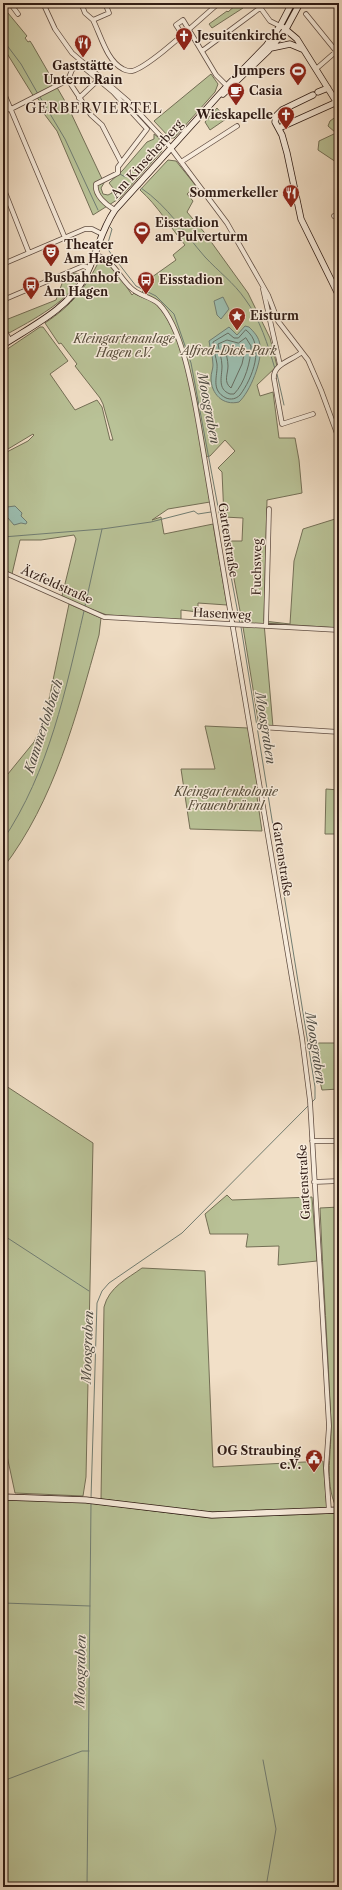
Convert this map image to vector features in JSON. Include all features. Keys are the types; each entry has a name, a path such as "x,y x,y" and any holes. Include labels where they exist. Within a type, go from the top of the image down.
{"main road":[{"path":"228,88 266,46 280,26 292,3"},
{"path":"228,88 270,48 286,30 300,3"},
{"path":"279,128 338,104 297,39 280,26"},
{"path":"270,48 290,44 304,50"},
{"name":"Am Kinseherberg","path":"3,345 65,303 79,287 89,268 102,234 115,210 213,102 228,88"},
{"path":"328,88 282,110 276,116 275,122 279,128 287,153 301,219 339,296"},
{"path":"3,1497 89,1500 212,1515 339,1510"}],"street":[{"path":"10,3 18,14"},
{"path":"43,3 55,29 72,52 80,61 127,102 171,148 227,223 268,295 278,321 302,352 321,390 339,439"},
{"path":"81,3 85,13 93,20 109,55 122,68 128,71 133,70 151,60 219,3"},
{"path":"93,20 109,13 106,3"},
{"path":"257,3 270,21 280,26"},
{"path":"202,51 260,8"},
{"path":"306,14 338,50 316,69"},
{"path":"182,34 176,25 183,20 216,75 228,88"},
{"path":"3,110 11,109 68,80 72,70 80,61"},
{"path":"83,67 127,102 147,129 121,162 118,167 118,173 98,182 96,187 97,192 106,205 115,210"},
{"path":"68,80 91,115 102,125 121,162"},
{"path":"79,98 98,80"},
{"path":"3,91 65,238"},
{"path":"181,162 237,126"},
{"path":"3,187 29,253"},
{"path":"334,216 339,215"},
{"path":"3,264 89,228 102,234"},
{"name":"Gartenstraße","path":"95,254 113,264 132,290 158,304 171,323 183,354 194,401 302,1038 311,1108 329,1426 326,1468 329,1511"},
{"path":"3,300 83,266 89,268"},
{"path":"262,285 277,368 282,424 313,414"},
{"path":"3,330 10,340"},
{"path":"277,368 302,352"},
{"name":"Fuchsweg","path":"266,626 269,509"},
{"name":"Ätzfeldstraße","path":"3,572 104,617"},
{"name":"Hasenweg","path":"104,617 339,630"},
{"path":"260,727 339,732"},
{"path":"312,1141 339,1142"},
{"path":"314,1182 339,1181"}],"green space":[{"path":"240,3 243,8 212,28 209,24 227,11 228,12"},
{"path":"3,7 27,36 25,38 32,44 66,103 64,109 70,111 104,183 101,188 103,194 108,195 112,193 113,188 109,183 123,170 147,142 154,139 154,134 159,138 162,151 120,198 93,215 57,131 42,111 45,109 36,96 34,97 3,47"},
{"path":"211,74 218,84 215,92 174,138 170,138 154,121"},
{"path":"217,108 226,119 210,130 205,122"},
{"path":"337,116 339,118 339,164 318,150 319,141 336,133 328,126 330,121"},
{"name":"Alfred-Dick-Park","path":"168,160 176,161 196,186 187,194 193,201 187,212 204,232 248,293 270,338 277,366 257,385 260,396 273,392 279,438 295,438 302,493 267,500 264,621 290,624 294,561 303,529 335,519 339,525 339,628 264,623 273,727 259,726 227,541 242,541 243,518 224,517 222,472 218,468 235,451 225,440 210,456 206,457 197,402 182,344 160,304 153,298 142,293 145,282 176,260 173,255 185,245 158,210 140,190"},
{"name":"Kleingartenanlage Hagen e.V.","path":"100,259 113,266 132,295 134,293 156,304 169,322 178,344 193,399 210,502 168,509 152,520 161,517 164,534 213,524 227,605 198,603 198,612 181,610 181,620 107,615 82,606 62,596 76,539 74,535 41,540 20,540 12,574 3,570 3,454 28,441 34,435 33,434 3,452 3,352 40,327 43,327 68,361 50,374 75,410 97,400 102,407 110,440 113,440 100,398 75,366 77,364 61,343 59,344 45,323 71,302 84,287"},
{"path":"75,273 79,274 76,283 70,292 39,316 9,333 3,324 3,321 56,300 64,278"},
{"path":"69,604 101,618 99,635 82,696 62,756 50,786 37,814 21,842 3,868 3,780 34,742 44,723"},
{"name":"Kleingartenkolonie Frauenbrünnl","path":"205,726 248,728 260,796 257,797 262,831 190,829 181,769 215,769"},
{"path":"326,789 339,790 339,834 325,834"},
{"path":"311,1043 339,1043 339,1089 322,1090"},
{"path":"3,1084 93,1143 86,1477 83,1496 15,1493 3,1437"},
{"path":"227,1195 232,1200 312,1197 317,1261 278,1265 279,1246 246,1247 248,1234 210,1234 205,1214"},
{"path":"339,1207 339,1507 336,1507 332,1497 329,1476 331,1423 320,1208"},
{"path":"142,1268 205,1271 213,1467 323,1461 327,1509 213,1512 101,1499 104,1307 106,1300 114,1289"},
{"path":"3,1499 82,1502 210,1518 339,1513 339,1887 3,1887"}],"water":[{"path":"223,297 229,309 221,319 217,315 214,301"},
{"path":"245,326 249,327 259,340 260,359 255,375 247,391 239,402 233,403 219,398 213,389 211,378 213,362 209,341 229,327 237,335"},
{"path":"3,501 7,507 15,506 22,513 21,516 27,522 26,524 21,523 14,525 8,518 3,522 5,515 3,510"}],"waterway":[{"name":"Moosgraben","path":"3,40 21,64 38,94"},
{"name":"Moosgraben","path":"40,97 65,139 98,210"},
{"path":"120,174 125,177"},
{"path":"141,188 168,211 205,257 241,293 255,315 275,369"},
{"name":"Moosgraben","path":"110,227 112,229 108,243 109,251 136,286 156,296 174,314 191,363 240,624"},
{"path":"277,374 284,405"},
{"path":"3,537 102,529 151,522 194,511 198,514 211,512"},
{"name":"Kammerlohbach","path":"85,606 102,529"},
{"name":"Kammerlohbach","path":"3,840 19,814 33,786 44,758 63,700 84,611"},
{"name":"Moosgraben","path":"241,627 315,1087 315,1099 312,1102"},
{"name":"Moosgraben","path":"91,1498 97,1303 102,1291 109,1283 182,1233 308,1106"},
{"path":"3,1235 89,1291"},
{"name":"Moosgraben","path":"87,1887 91,1504"},
{"path":"3,1603 90,1606"},
{"path":"3,1781 82,1751 89,1751"},
{"path":"263,1760 276,1829 266,1887"}],"place":[{"name":"Jesuitenkirche","path":"184,51"},
{"name":"Gaststätte Unterm Rain","path":"83,58"},
{"name":"Jumpers","path":"298,86"},
{"name":"Casia","path":"236,106"},
{"name":"Wieskapelle","path":"286,130"},
{"name":"Sommerkeller","path":"291,208"},
{"name":"Eisstadion am Pulverturm","path":"142,245"},
{"name":"Theater Am Hagen","path":"51,267"},
{"name":"Eisstadion","path":"146,295"},
{"name":"Busbahnhof Am Hagen","path":"31,300"},
{"name":"Eisturm","path":"237,331"},
{"name":"OG Straubing e.V.","path":"314,1473"}],"district":[{"name":"GERBERVIERTEL","path":"94,108"}]}
